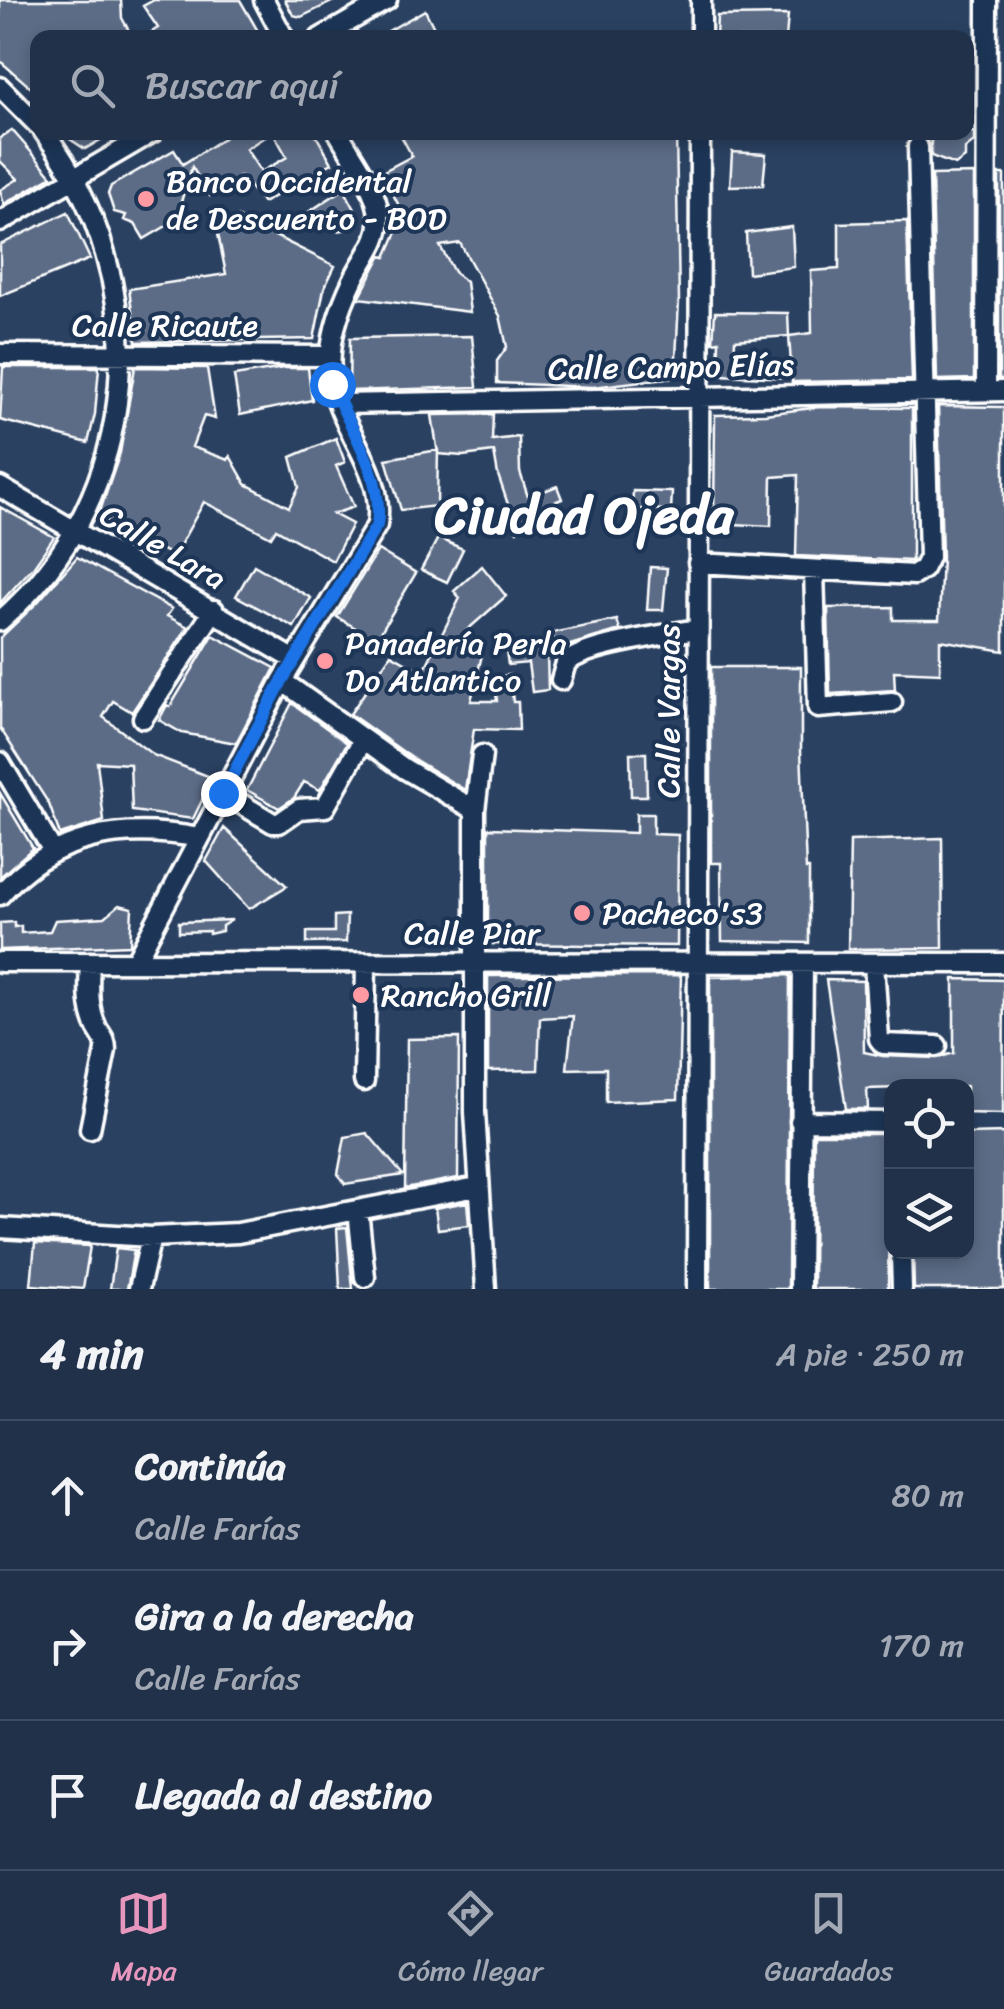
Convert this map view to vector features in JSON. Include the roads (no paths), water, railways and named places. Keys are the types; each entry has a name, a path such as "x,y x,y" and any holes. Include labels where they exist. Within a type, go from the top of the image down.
{"street":[{"path":"264,0 280,30"},
{"path":"334,30 386,0"},
{"path":"701,0 701,30"},
{"path":"987,0 995,391"},
{"path":"0,87 30,117"},
{"path":"0,621 42,577 75,531 112,434 120,354 118,306 109,261 94,218 49,140"},
{"path":"0,222 140,140"},
{"path":"136,962 282,681 377,525 380,505 368,466 332,384 330,356 337,318 376,240 379,226 376,201 342,140"},
{"name":"Calle Vargas","path":"697,1289 700,140"},
{"path":"698,563 914,575 923,569 929,557 918,147"},
{"name":"Calle Ricaute","path":"0,354 330,356"},
{"name":"Calle Campo Elías","path":"340,404 995,391"},
{"name":"Calle Lara","path":"0,488 294,660"},
{"path":"814,570 818,708 892,702"},
{"path":"143,718 214,610"},
{"path":"561,680 566,663 577,656 642,638 698,630"},
{"path":"282,681 363,740 474,810"},
{"path":"223,793 273,823 300,809 325,808 363,740"},
{"path":"482,755 474,810 474,962 478,1188 486,1289"},
{"path":"0,762 53,850"},
{"path":"0,894 53,850 94,836 139,830 199,838"},
{"name":"Calle Piar","path":"0,962 1004,963"},
{"path":"90,962 88,995 98,1030 106,1038 90,1129"},
{"path":"800,1289 803,963"},
{"path":"364,1080 366,964"},
{"path":"874,964 879,1039 883,1044 937,1046"},
{"path":"800,1122 884,1122"},
{"path":"0,1228 151,1237 238,1233 478,1188"},
{"path":"358,1210 364,1278"},
{"path":"139,1289 151,1237"},
{"path":"901,1259 902,1289"}],"place":[{"name":"Banco Occidental de Descuento - BOD","path":"146,199"},
{"name":"Panadería Perla Do Atlantico","path":"325,661"},
{"name":"Pacheco's3","path":"582,913"},
{"name":"Rancho Grill","path":"361,995"}],"district":[{"name":"Ciudad Ojeda","path":"584,516"}]}
